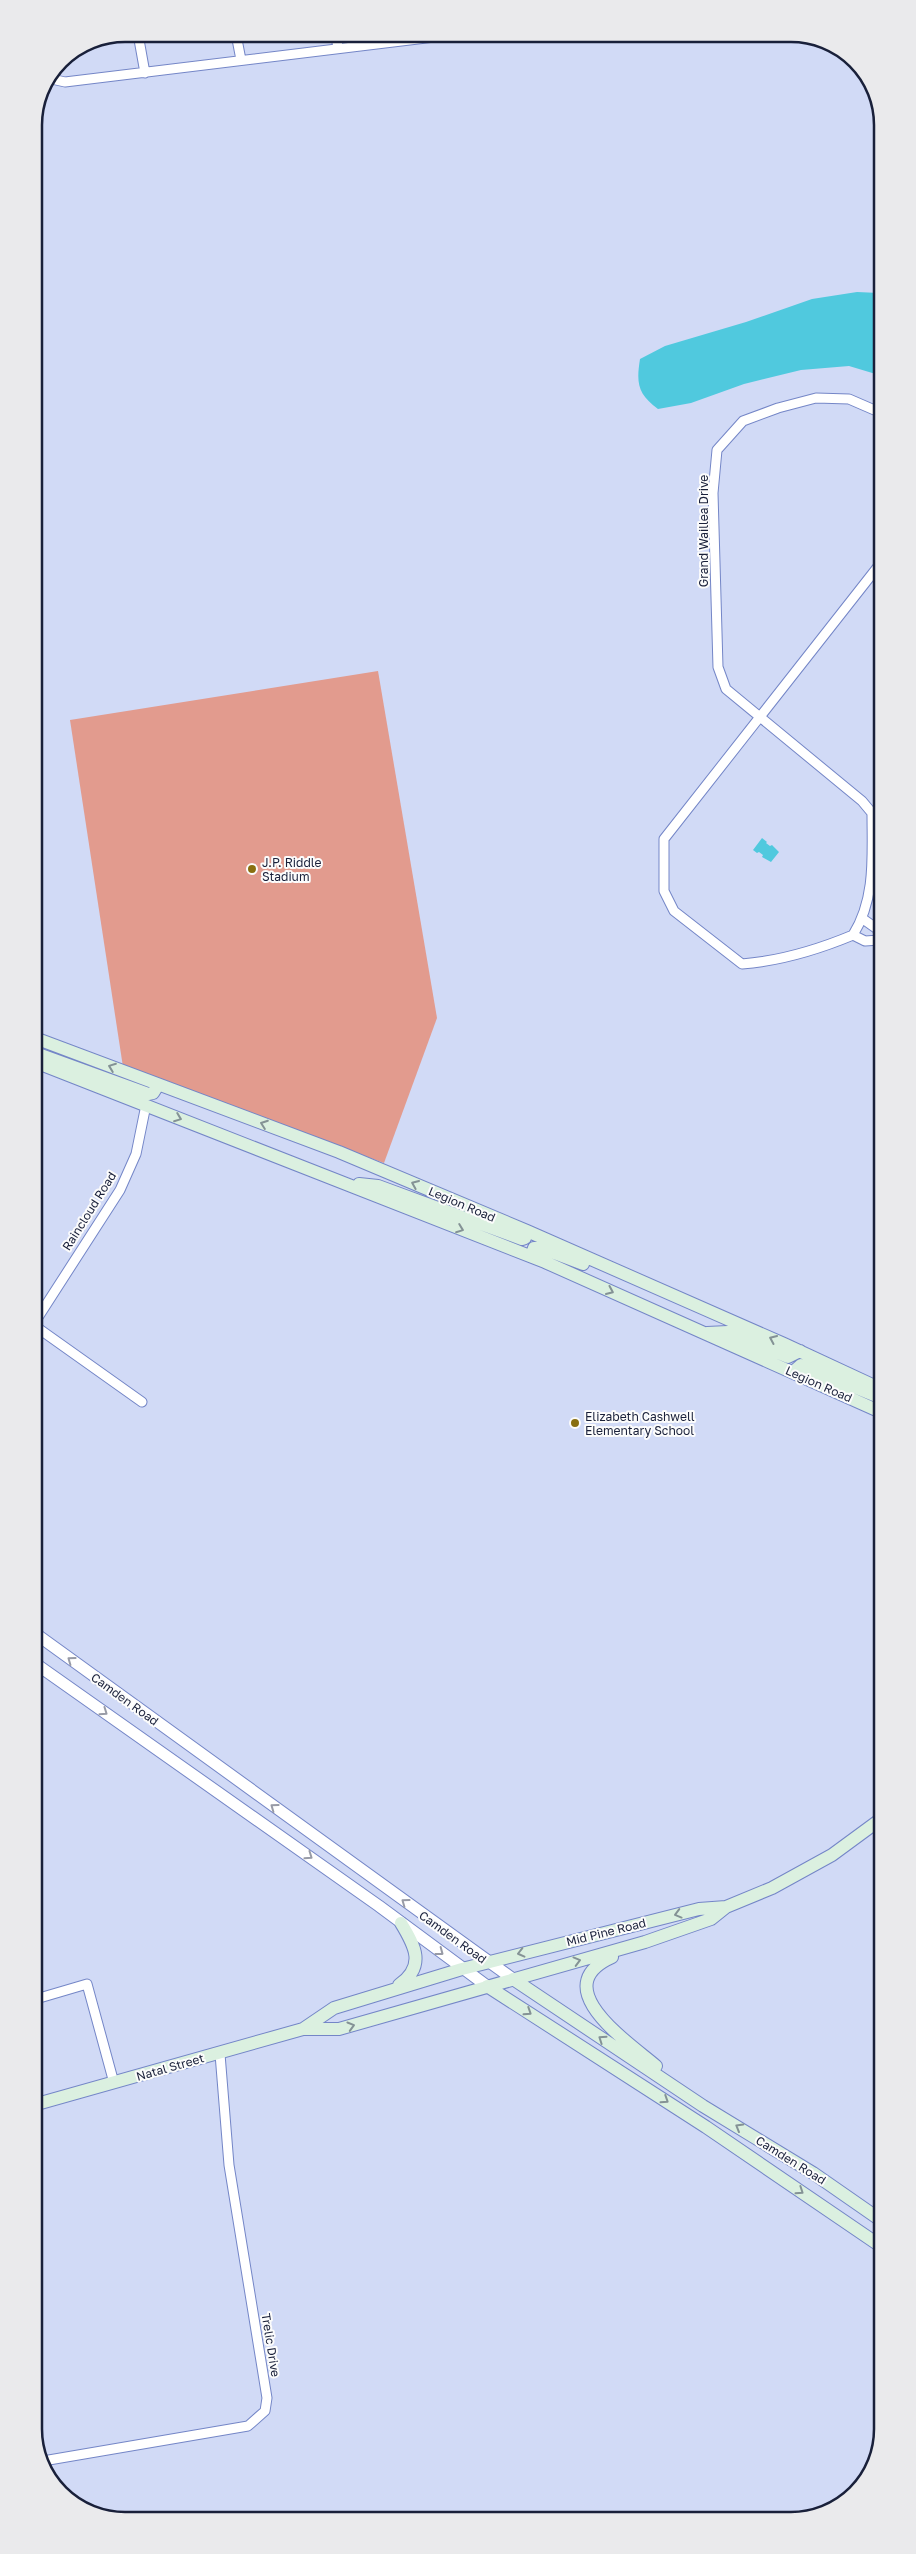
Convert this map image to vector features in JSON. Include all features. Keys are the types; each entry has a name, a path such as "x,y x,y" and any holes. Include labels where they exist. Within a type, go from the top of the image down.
{"main road":[{"name":"Legion Road","path":"43,1041 339,1152 527,1231 800,1351 874,1386"},
{"path":"43,1056 148,1094 152,1093 158,1085"},
{"name":"Legion Road","path":"43,1065 531,1256 874,1409"},
{"path":"339,1181 378,1186 522,1239 525,1238 527,1231"},
{"path":"531,1256 534,1248 541,1248 663,1298 688,1302"},
{"path":"705,1333 728,1332 788,1357 800,1351"},
{"path":"793,1372 798,1365 801,1365 874,1395"},
{"name":"Mid Pine Road","path":"513,1978 645,1942 710,1919 726,1907 772,1888 832,1855 874,1824"},
{"name":"Mid Pine Road","path":"487,1962 699,1909 726,1907"},
{"path":"392,1990 408,1978 415,1968 416,1952 401,1923"},
{"path":"645,1942 602,1962 592,1970 588,1982 592,2008 608,2026 703,2106"},
{"name":"Natal Street","path":"303,2029 334,2008 487,1962"},
{"name":"Natal Street","path":"42,2102 220,2054 303,2029 339,2029 513,1978"},
{"name":"Camden Road","path":"513,1978 703,2106 814,2173 874,2215"},
{"name":"Camden Road","path":"487,1986 706,2127 874,2242"}],"street":[{"path":"139,42 145,73"},
{"path":"238,42 241,60"},
{"path":"337,42 338,48"},
{"path":"56,80 65,82 145,73 382,42"},
{"name":"Grand Waillea Drive","path":"853,935 863,919 873,879 872,813 862,801 727,691 718,667 712,493 717,450 743,421 778,408 816,398 849,399 874,409"},
{"path":"874,572 664,839 664,891 674,911 742,964 767,962 830,945 853,935 865,940 874,940"},
{"path":"863,919 874,926"},
{"path":"865,940 874,932"},
{"name":"Raincloud Road","path":"42,1314 120,1190 136,1154 146,1106"},
{"name":"Raincloud Road","path":"42,1329 142,1402"},
{"name":"Camden Road","path":"42,1639 487,1962 513,1978"},
{"name":"Camden Road","path":"42,1668 487,1986"},
{"path":"42,1996 87,1984 114,2083"},
{"name":"Trelic Drive","path":"49,2460 248,2426 265,2411 267,2398 229,2165 220,2054"}],"shaded area":[{"name":"J.P. Riddle Stadium","path":"378,671 437,1018 384,1163 123,1067 70,720"}],"water":[{"path":"857,292 874,293 874,374 849,366 801,370 744,384 691,403 658,409 642,393 638,375 640,359 665,346 746,322 812,299"},
{"path":"762,838 779,852 771,862 762,857 763,855 759,852 757,853 753,850"}],"place":[{"name":"J.P. Riddle Stadium","path":"252,869"},
{"name":"Elizabeth Cashwell Elementary School","path":"575,1423"}]}
